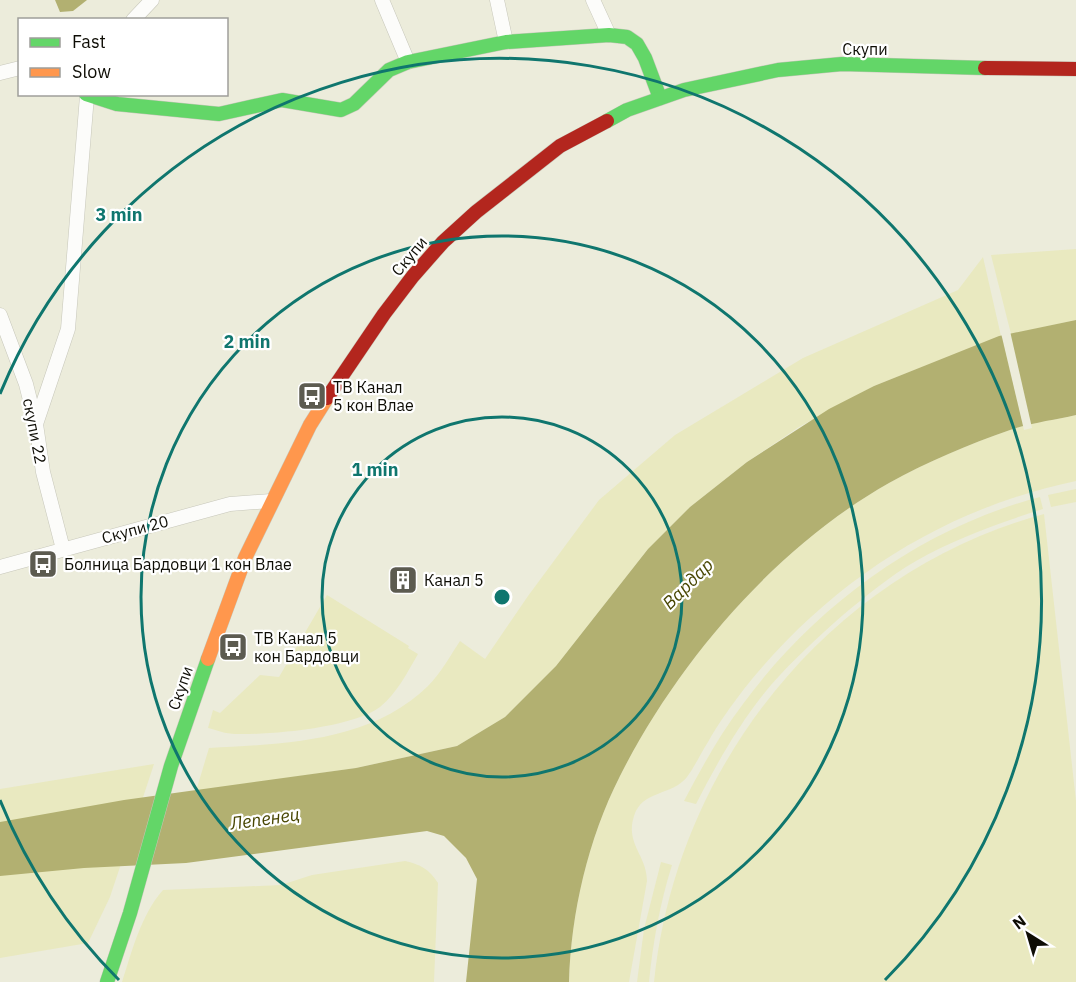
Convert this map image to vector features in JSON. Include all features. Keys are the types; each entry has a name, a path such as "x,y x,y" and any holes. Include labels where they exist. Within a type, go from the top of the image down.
{"street":[{"path":"135,18 152,0"},
{"path":"382,0 408,62"},
{"path":"497,0 506,42"},
{"path":"592,0 609,35"},
{"path":"90,96 117,104 219,114 282,100 341,110 354,104 389,70 408,62 506,42 609,35 625,36 639,47 660,98"},
{"name":"Скупи","path":"107,982 130,913 171,766 245,558 310,425 355,355 413,276 443,242 486,204 560,146 627,110 660,98 751,75 807,67 859,64 1076,69"},
{"path":"0,73 18,68"},
{"path":"36,424 69,329 87,96"},
{"name":"скупи 22","path":"0,315 26,384 36,424 43,472 63,549"},
{"name":"Скупи 20","path":"0,567 230,504 271,501"}],"green space":[{"path":"1076,249 1076,320 1011,334 991,255"},
{"path":"983,257 1001,336 874,386 799,427 747,462 690,507 648,549 556,666 505,717 457,746 356,768 196,791 209,748 296,741 325,737 353,729 380,719 405,705 428,686 460,641 485,659 599,500 675,435 803,358 958,290"},
{"path":"1076,415 1076,481 980,510 934,531 892,555 851,584 813,615 777,650 730,708 687,777 674,787 650,797 638,808 634,816 632,834 644,864 647,881 629,982 569,982 573,930 583,877 609,800 644,733 671,691 734,610 807,540 847,509 889,483 933,461 995,435 1026,425"},
{"path":"1076,489 1076,502 1051,507 1048,495"},
{"path":"1040,497 1043,509 978,532 931,553 906,567 843,615 797,658 760,698 730,742 696,804 684,801 719,739 743,704 803,635 837,604 874,575 913,550 996,511"},
{"path":"1044,514 1076,801 1076,982 654,982 668,902 694,825 731,753 777,688 833,630 896,581 967,542"},
{"path":"327,595 409,646 408,648 418,654 392,695 380,707 367,714 310,729 235,734 208,728 213,710 220,713 260,675 279,677"},
{"path":"154,764 110,897 88,943 0,958 0,789"},
{"path":"405,861 424,868 438,883 434,982 122,982 143,922 163,890 281,885 312,875"},
{"path":"661,862 672,865 658,923 649,982 637,982 644,929"}],"water":[{"path":"55,0 87,0 73,11 60,12"},
{"path":"1076,320 1076,415 1026,425 964,447 889,483 847,509 807,540 770,574 734,610 701,650 644,733 620,776 599,825 583,877 578,903 570,956 569,982 466,982 477,879 466,858 444,836 427,831 186,863 84,868 0,876 0,822 124,800 356,768 457,746 505,717 556,666 648,549 690,507 747,462 829,409 874,386 999,336"}],"pier":[{"path":"1010,331 1032,428 1024,430 1001,333"}],"traffic: fast":[{"path":"92,96 117,104 219,114 282,100 341,110 354,104 389,70 408,62 506,42 609,35 627,37 637,44 645,58 660,98"},
{"path":"607,121 627,110 684,90 778,70 842,64 985,68"},
{"path":"107,982 130,913 171,766 208,659"}],"traffic: slow":[{"path":"208,659 245,558 310,425 327,398"}],"traffic: jam":[{"path":"985,68 1076,69"},
{"path":"327,398 384,314 443,242 476,212 560,146 607,121"}],"place":[{"name":"ТВ Канал 5 кон Влае","path":"312,396"},
{"name":"Болница Бардовци 1 кон Влае","path":"43,564"},
{"name":"Канал 5","path":"403,580"},
{"name":"ТВ Канал 5 кон Бардовци","path":"233,647"}],"water label":[{"name":"Вардар","path":"688,584"},
{"name":"Лепенец","path":"265,819"}]}
